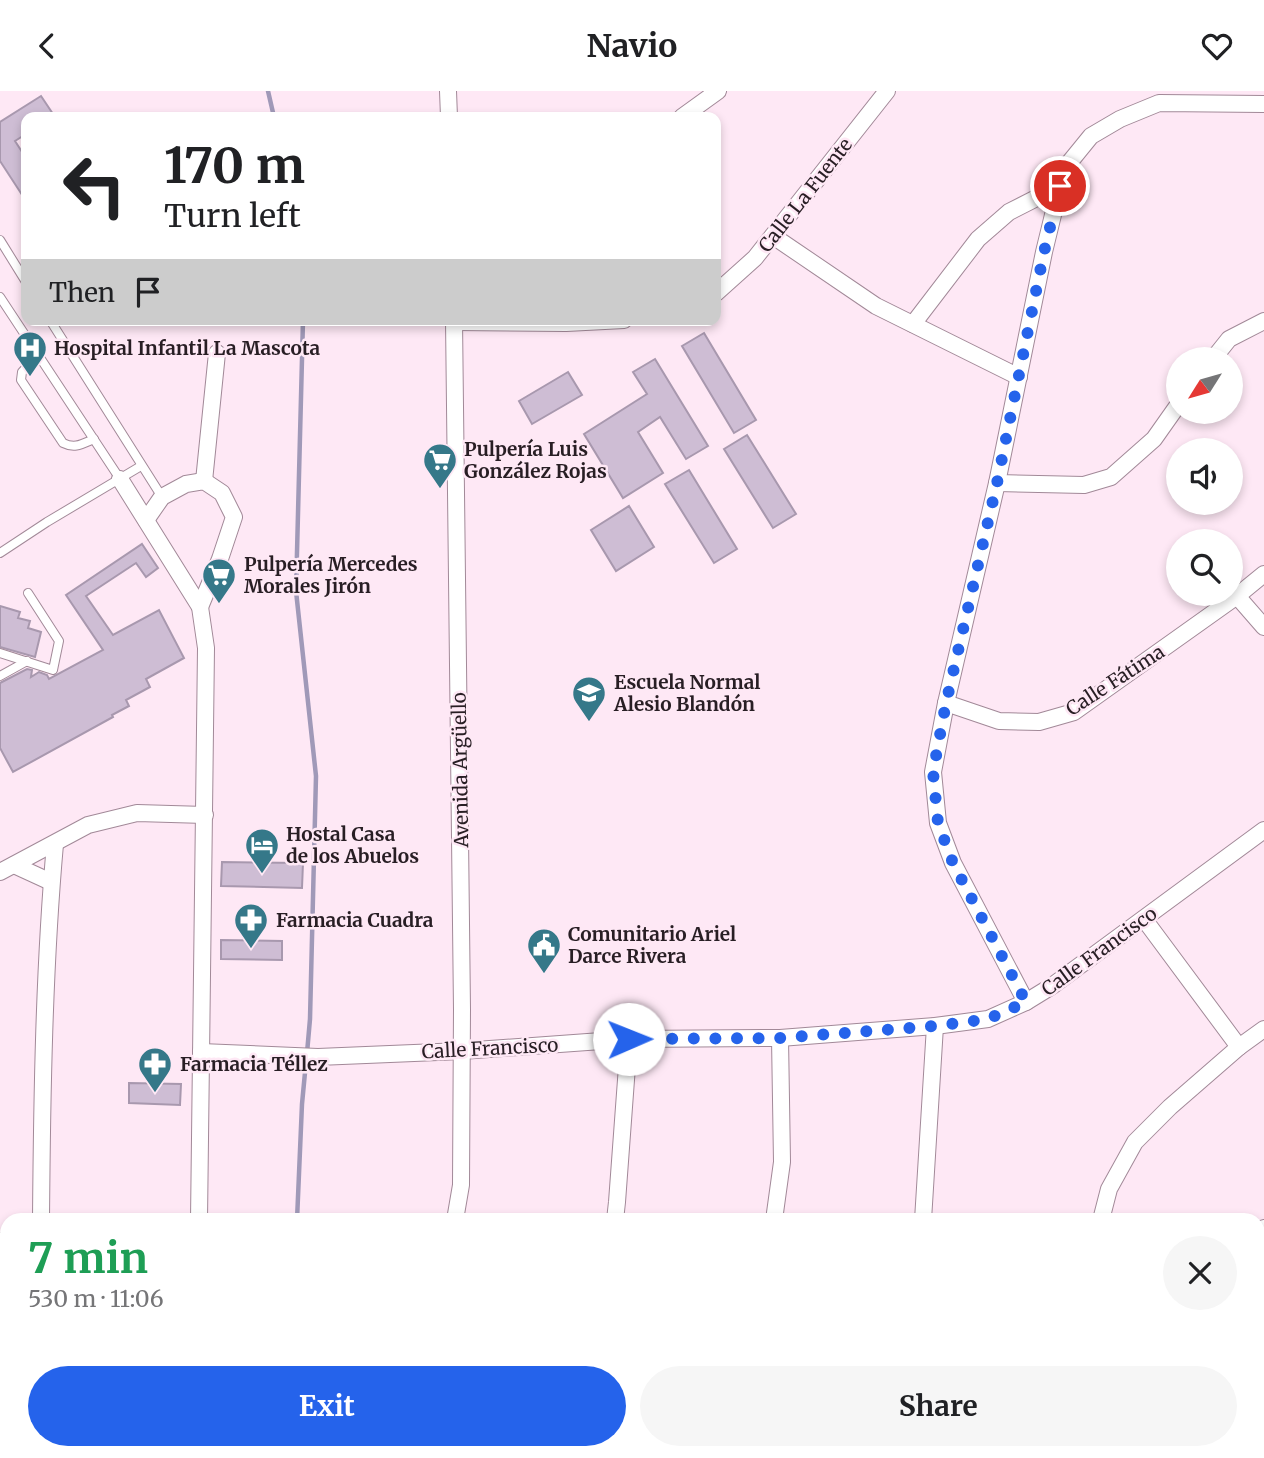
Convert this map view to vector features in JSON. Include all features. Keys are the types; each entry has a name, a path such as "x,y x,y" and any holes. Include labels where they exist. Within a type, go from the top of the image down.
{"street":[{"path":"448,91 449,112"},
{"path":"689,112 718,91"},
{"name":"Calle La Fuente","path":"721,289 755,258 887,91"},
{"path":"1026,1002 953,863 938,823 933,772 1060,186 1069,163 1091,136 1120,119 1159,103 1264,104"},
{"path":"913,324 978,239 1009,212 1060,186"},
{"path":"772,236 876,306 1019,377"},
{"path":"1222,347 1229,338 1264,321"},
{"name":"Avenida Argüello","path":"454,326 462,1051 461,1185 456,1213"},
{"path":"204,481 217,353"},
{"path":"997,483 1084,485 1111,477 1154,439 1166,422"},
{"path":"120,479 200,607 206,648 199,1213"},
{"path":"146,520 162,497 186,484 204,481 222,493 234,517 200,607"},
{"name":"Calle Fátima","path":"1243,591 1264,574"},
{"path":"1243,603 1264,627"},
{"name":"Calle Fátima","path":"946,703 999,720 1039,722 1074,712 1223,606"},
{"path":"7,869 88,825 137,813 205,815"},
{"name":"Calle Francisco","path":"201,1052 318,1057 462,1051 629,1039 779,1038 935,1026 988,1019 1026,1002 1052,986 1264,830"},
{"path":"41,1213 42,1110 51,882 55,844"},
{"path":"7,869 51,882"},
{"path":"1144,919 1239,1047"},
{"path":"923,1213 935,1026"},
{"path":"1103,1213 1109,1189 1135,1142 1170,1107 1239,1047 1264,1029"},
{"path":"775,1213 782,1162 779,1038"},
{"path":"616,1213 629,1039"}],"lane":[{"path":"0,240 21,274"},
{"path":"0,297 120,479"},
{"path":"54,326 162,497"},
{"path":"38,355 22,372 20,380 63,443 76,447 94,439"},
{"path":"0,553 141,466"},
{"path":"0,653 54,670 59,641 28,593"},
{"path":"0,676 26,661"}],"building":[{"path":"41,96 52,112 21,112 21,137 15,141 21,150 21,193 0,161 0,122"},
{"path":"704,333 756,420 734,433 682,346"},
{"path":"655,359 708,446 686,459 660,417 638,432 663,473 623,498 584,434 647,394 633,372"},
{"path":"568,372 582,395 532,424 519,401"},
{"path":"747,435 796,514 773,528 724,449"},
{"path":"689,470 737,549 714,563 665,484"},
{"path":"629,506 654,547 616,571 591,530"},
{"path":"142,544 158,568 146,577 136,563 86,596 113,635 159,610 184,658 146,679 150,687 126,700 129,706 112,715 113,717 13,772 0,748 0,683 27,669 32,670 31,677 39,672 47,675 49,679 103,650 66,595"},
{"path":"0,606 20,612 18,618 30,621 28,628 41,632 35,657 0,647"},
{"name":"Hostal Casa de los Abuelos","path":"222,862 303,863 302,888 221,886"},
{"name":"Farmacia Cuadra","path":"221,940 282,941 282,960 221,959"},
{"name":"Farmacia Téllez","path":"129,1083 181,1084 180,1105 129,1103"}],"waterway":[{"path":"268,91 273,112"},
{"path":"303,326 296,591 316,776 307,1053"},
{"path":"297,1213 306,1062"}],"place":[{"name":"Hospital Infantil La Mascota","path":"30,378"},
{"name":"Pulpería Luis González Rojas","path":"440,490"},
{"name":"Pulpería Mercedes Morales Jirón","path":"219,605"},
{"name":"Escuela Normal Alesio Blandón","path":"589,723"},
{"name":"Hostal Casa de los Abuelos","path":"262,875"},
{"name":"Farmacia Cuadra","path":"251,950"},
{"name":"Comunitario Ariel Darce Rivera","path":"544,975"},
{"name":"Farmacia Téllez","path":"155,1094"}],"route":[{"path":"629,1039 779,1038 935,1026 988,1019 1026,1002 953,863 938,823 933,772 1060,186"}]}
